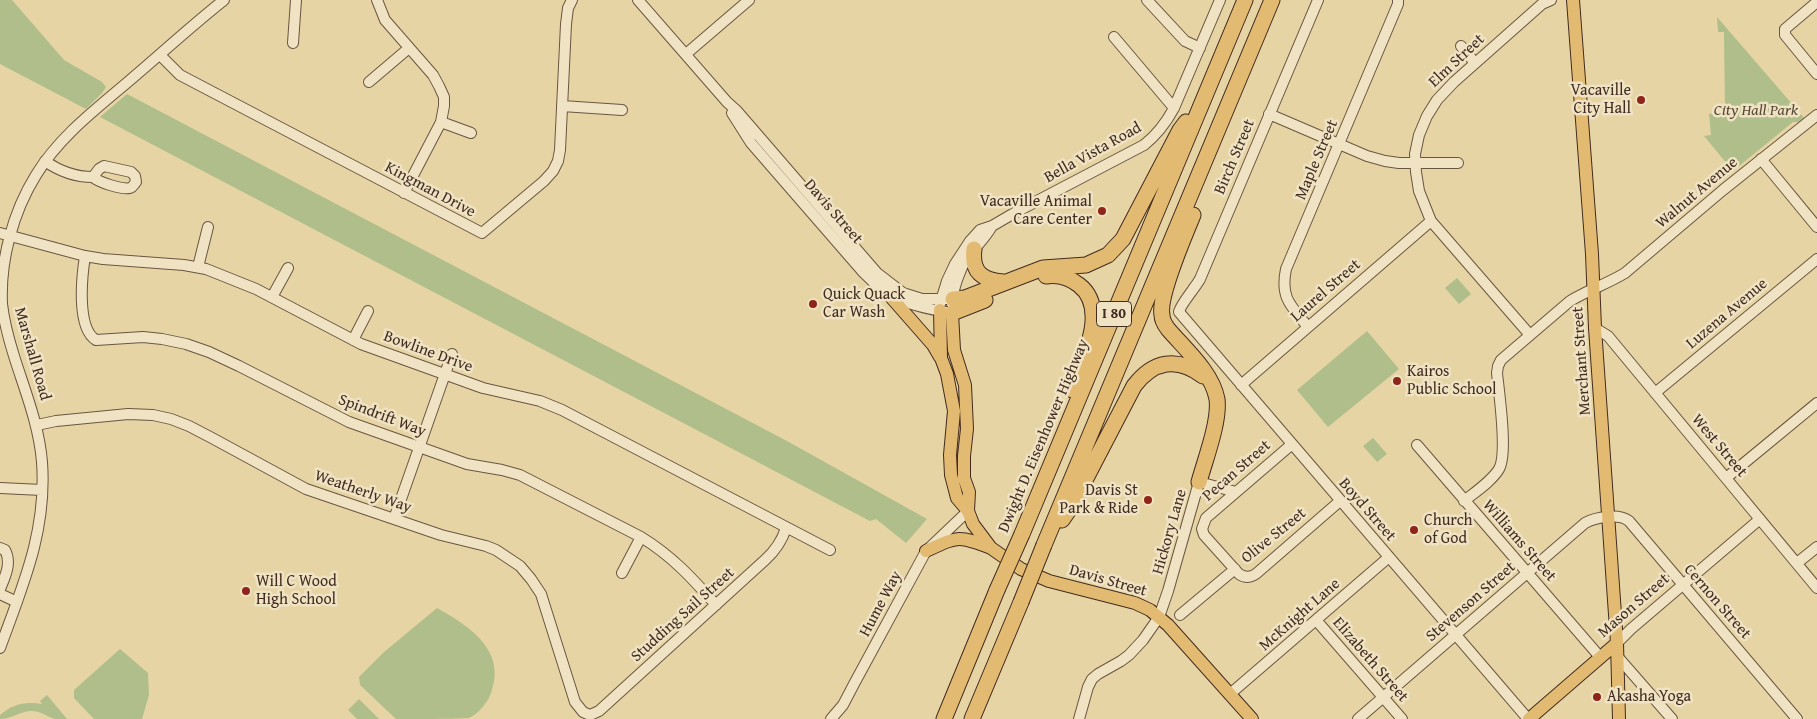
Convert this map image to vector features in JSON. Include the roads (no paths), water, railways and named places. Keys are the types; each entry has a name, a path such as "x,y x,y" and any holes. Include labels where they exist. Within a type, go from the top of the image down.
{"highway":[{"name":"Dwight D. Eisenhower Highway","path":"944,719 1245,0"},
{"name":"I 80","path":"972,719 1272,0"},
{"path":"946,305 1043,268 1086,265 1108,255 1123,239 1180,130 1206,94"},
{"path":"1199,174 1194,212 1162,302 1162,315 1168,329 1205,372 1217,399 1217,414 1199,482"},
{"path":"974,250 973,261 981,275 991,281 1003,282"},
{"path":"946,305 1052,275 1064,276 1083,288 1093,304 1094,316 1090,337 1070,394 1064,433"},
{"path":"1044,545 1071,507 1134,386 1142,376 1150,369 1174,363 1195,370 1210,382"}],"main road":[{"name":"Merchant Street","path":"1574,0 1609,518 1620,719"},
{"path":"890,296 941,358"},
{"name":"Davis Street","path":"946,305 941,358 947,374 954,411 950,455 951,475 957,498 968,512 973,524 991,548 1021,568 1049,581 1135,603 1150,610 1168,625 1252,719"},
{"name":"Davis Street","path":"946,305 954,350 966,394 967,429 964,478 969,492 968,512"},
{"path":"926,551 953,539 962,538 991,548"},
{"path":"1588,668 1601,662 1610,661 1617,655"},
{"name":"Mason Street","path":"1528,719 1600,657 1617,655"}],"street":[{"name":"Marshall Road","path":"0,648 33,556 38,532 42,490 42,462 37,425 14,355 1,306 5,234 24,195 45,161 64,139 224,0"},
{"path":"293,43 296,0"},
{"path":"377,0 385,20 432,75 444,97 441,122 404,193"},
{"name":"Kingman Drive","path":"160,55 180,75 482,233 544,181 553,171 558,161 566,24 568,8 572,0"},
{"name":"Davis Street","path":"638,0 727,102 738,111 880,277 903,293 946,305"},
{"path":"686,54 748,0"},
{"path":"1147,0 1185,41 1200,48"},
{"name":"Bella Vista Road","path":"946,305 947,282 961,253 980,230 992,226 1144,145 1156,136 1174,108 1220,0"},
{"name":"Birch Street","path":"1184,320 1179,309 1200,279 1318,0"},
{"name":"Maple Street","path":"1308,327 1286,299 1284,280 1286,269 1363,90 1398,0"},
{"name":"Elm Street","path":"1530,335 1432,221 1419,191 1416,154 1419,135 1437,100 1454,82 1544,1"},
{"path":"1817,2 1782,28 1784,34 1817,74"},
{"path":"1114,38 1174,108"},
{"path":"1461,46 1475,63"},
{"path":"369,82 409,48"},
{"name":"Davis Street","path":"727,102 731,112 751,142 863,272 890,296 914,305 946,305"},
{"path":"562,106 622,110"},
{"path":"1269,114 1367,156 1385,161 1416,164 1458,163"},
{"name":"Walnut Avenue","path":"1593,289 1625,273 1761,159 1817,116"},
{"path":"441,122 471,133"},
{"path":"1761,159 1817,227"},
{"path":"45,161 55,168 71,174 93,177"},
{"name":"Laurel Street","path":"1241,385 1432,221"},
{"path":"198,267 208,226"},
{"name":"Bella Vista Road","path":"946,305 966,261 986,237 992,226"},
{"name":"Bowline Drive","path":"5,234 85,256 198,267 227,276 272,296 353,340 483,388 540,401 562,410 830,550"},
{"name":"Spindrift Way","path":"85,256 81,282 81,298 87,328 92,338 101,341 143,337 186,344 239,366 349,422 467,464 520,475 641,537 672,558 716,605"},
{"name":"Luzena Avenue","path":"1656,393 1817,259"},
{"path":"272,296 288,268"},
{"path":"1464,501 1494,476 1501,464 1502,445 1498,366 1501,360 1570,301 1593,289"},
{"path":"353,340 368,311"},
{"name":"Boyd Street","path":"1184,320 1528,719"},
{"name":"West Street","path":"1595,328 1608,336 1817,588"},
{"path":"394,519 452,354"},
{"path":"1726,478 1817,402"},
{"name":"Weatherly Way","path":"37,425 56,421 128,414 153,415 171,419 212,438 306,489 441,535 486,546 507,556 531,578 541,594 575,702 583,712 590,715"},
{"name":"Pecan Street","path":"1235,569 1204,534 1202,529 1206,518 1291,445"},
{"name":"Williams Street","path":"1417,445 1600,657"},
{"path":"1199,482 1236,492"},
{"name":"Hickory Lane","path":"1080,719 1088,687 1092,679 1129,655 1160,617 1199,482"},
{"path":"0,488 42,490"},
{"name":"Olive Street","path":"1180,615 1235,569 1245,577 1254,576 1340,501"},
{"name":"Hume Way","path":"831,719 842,705 854,684 926,551 968,512"},
{"name":"Cernon Street","path":"1609,518 1624,517 1797,719"},
{"name":"Stevenson Street","path":"1358,719 1585,523 1594,519 1609,518"},
{"name":"Mason Street","path":"1617,655 1631,629 1760,519"},
{"name":"Studding Sail Street","path":"590,715 599,711 772,553 783,537 786,528"},
{"path":"622,573 641,537"},
{"path":"1797,563 1817,547"},
{"path":"0,548 5,550 9,557 6,575 0,589"},
{"name":"McKnight Lane","path":"1230,694 1388,557"},
{"path":"0,594 17,602"},
{"name":"Elizabeth Street","path":"1316,620 1402,719"},
{"path":"1617,655 1672,719"},
{"path":"1619,685 1629,681 1638,681"}],"place":[{"name":"Vacaville City Hall","path":"1641,100"},
{"name":"Vacaville Animal Care Center","path":"1102,211"},
{"name":"Quick Quack Car Wash","path":"813,304"},
{"name":"Kairos Public School","path":"1397,381"},
{"name":"Davis St Park & Ride","path":"1148,500"},
{"name":"Church of God","path":"1414,530"},
{"name":"Will C Wood High School","path":"246,591"},
{"name":"Akasha Yoga","path":"1597,697"}],"park label":[{"name":"City Hall Park","path":"1756,111"}]}
